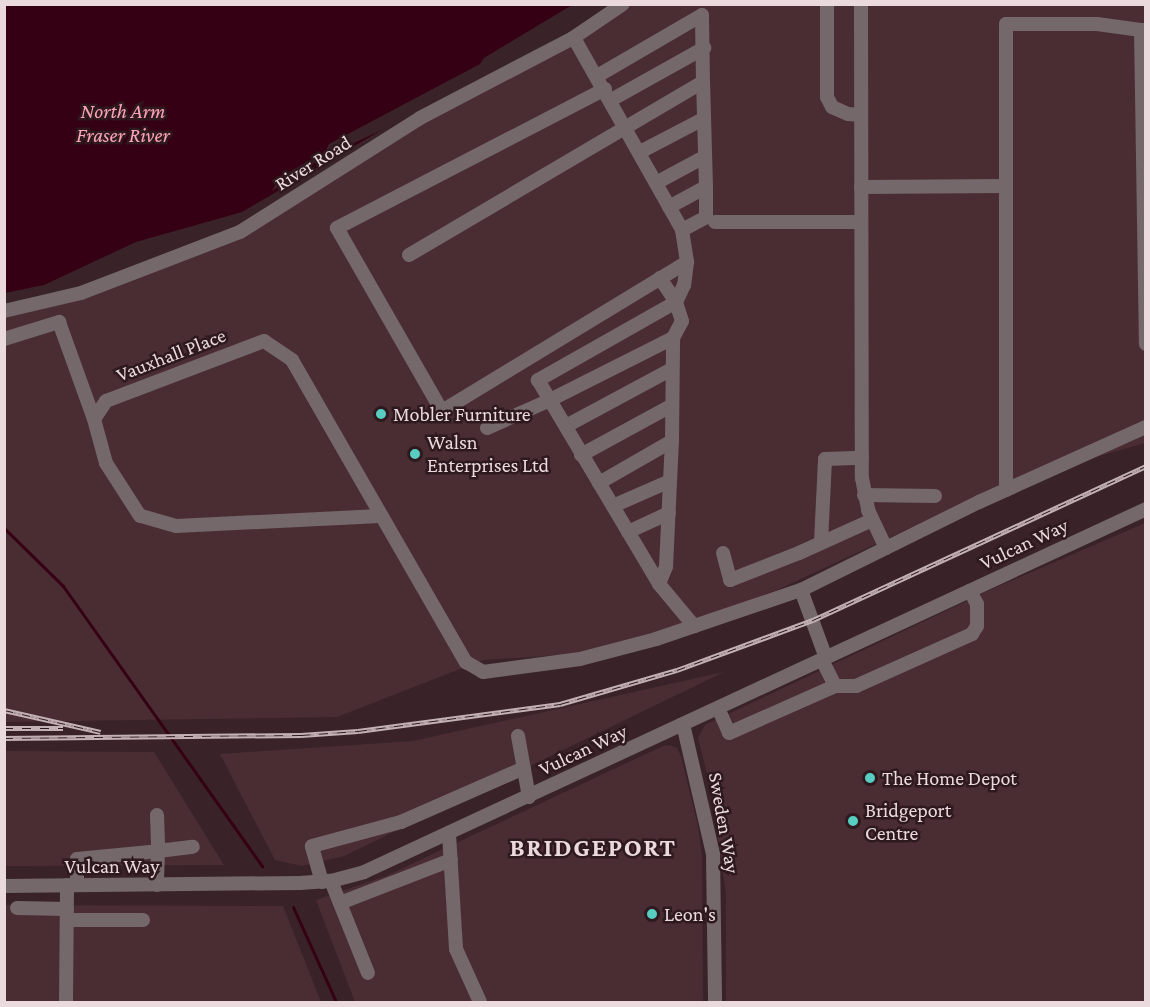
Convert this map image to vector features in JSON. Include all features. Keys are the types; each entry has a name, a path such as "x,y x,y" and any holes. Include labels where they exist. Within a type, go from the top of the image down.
{"street":[{"name":"River Road","path":"4,311 81,293 240,232 420,118 574,38 624,4"},
{"path":"827,4 827,98 832,107 848,114 861,115"},
{"path":"861,4 862,458 864,495 872,520 886,548"},
{"path":"597,76 702,15 706,217 681,230"},
{"path":"1006,490 1006,24 1097,24 1143,30 1146,344"},
{"path":"538,380 676,302 684,285 687,262 681,230 640,152 574,38"},
{"path":"687,262 442,411 337,228 704,48"},
{"path":"409,255 703,82"},
{"path":"640,152 704,118"},
{"path":"656,183 704,157"},
{"path":"861,187 1005,186"},
{"path":"669,207 706,187"},
{"path":"716,222 861,222"},
{"path":"659,584 666,567 672,441 673,338 682,321 676,302 660,278"},
{"path":"4,339 59,322 94,419 106,463 140,516 176,526 380,516"},
{"path":"590,322 602,342"},
{"path":"487,428 548,402 673,338"},
{"name":"Vauxhall Place","path":"94,419 106,401 264,341 292,360 466,662 483,672 580,659 694,626"},
{"path":"526,360 548,402 566,426 659,584 694,626 801,590 1006,490 1146,427"},
{"path":"566,426 672,369"},
{"path":"581,455 671,406"},
{"path":"599,483 672,441"},
{"path":"821,542 825,459 862,458"},
{"path":"613,506 670,481"},
{"path":"864,495 935,496"},
{"name":"Vulcan Way","path":"4,886 327,881 364,873 1146,509"},
{"path":"628,532 669,513"},
{"path":"723,553 730,580 872,520"},
{"path":"801,590 835,686"},
{"path":"718,708 729,733 835,686 856,686 972,634 977,626 977,604 970,591"},
{"name":"Sweden Way","path":"683,724 713,854 715,1002"},
{"path":"518,736 529,797"},
{"path":"368,974 340,903 327,881 312,846 401,822 524,768"},
{"path":"156,885 157,815"},
{"path":"449,834 456,949 480,1002"},
{"path":"66,1002 67,914 77,859 193,847"},
{"path":"340,903 451,860"},
{"path":"17,908 143,920"}],"shaded area":[{"path":"623,5 1145,5 1145,443 1014,480 779,589 701,619 578,654 483,660 337,717 5,722 4,311 81,293 240,232"},
{"path":"1145,523 1145,1002 726,1002 726,894 711,789 698,738 705,725 990,590"},
{"path":"724,672 344,856 302,866 275,860 220,754 413,741"},
{"path":"670,745 677,748 681,756 698,826 702,856 703,1002 355,1002 316,900 386,876 663,746"},
{"path":"4,751 154,752 224,865 5,866"},
{"path":"5,905 283,906 321,1002 5,1002"}],"water":[{"name":"North Arm Fraser River","path":"5,5 594,5 242,212 136,242 44,285 5,293"}],"pier":[{"path":"597,4 405,119 322,158 272,191 280,177 325,152 329,144 480,64 484,58 572,5"}],"waterway":[{"path":"4,528 63,586 262,866"},
{"path":"293,907 336,1002"}],"railway":[{"path":"4,738 301,735 358,731 560,704 677,670 813,620 1146,466"},
{"path":"4,710 101,732"},
{"path":"4,728 63,728"}],"place":[{"name":"Mobler Furniture","path":"381,414"},
{"name":"Walsn Enterprises Ltd","path":"415,454"},
{"name":"The Home Depot","path":"870,778"},
{"name":"Bridgeport Centre","path":"853,821"},
{"name":"Leon's","path":"652,914"}],"district":[{"name":"BRIDGEPORT","path":"593,848"}]}
